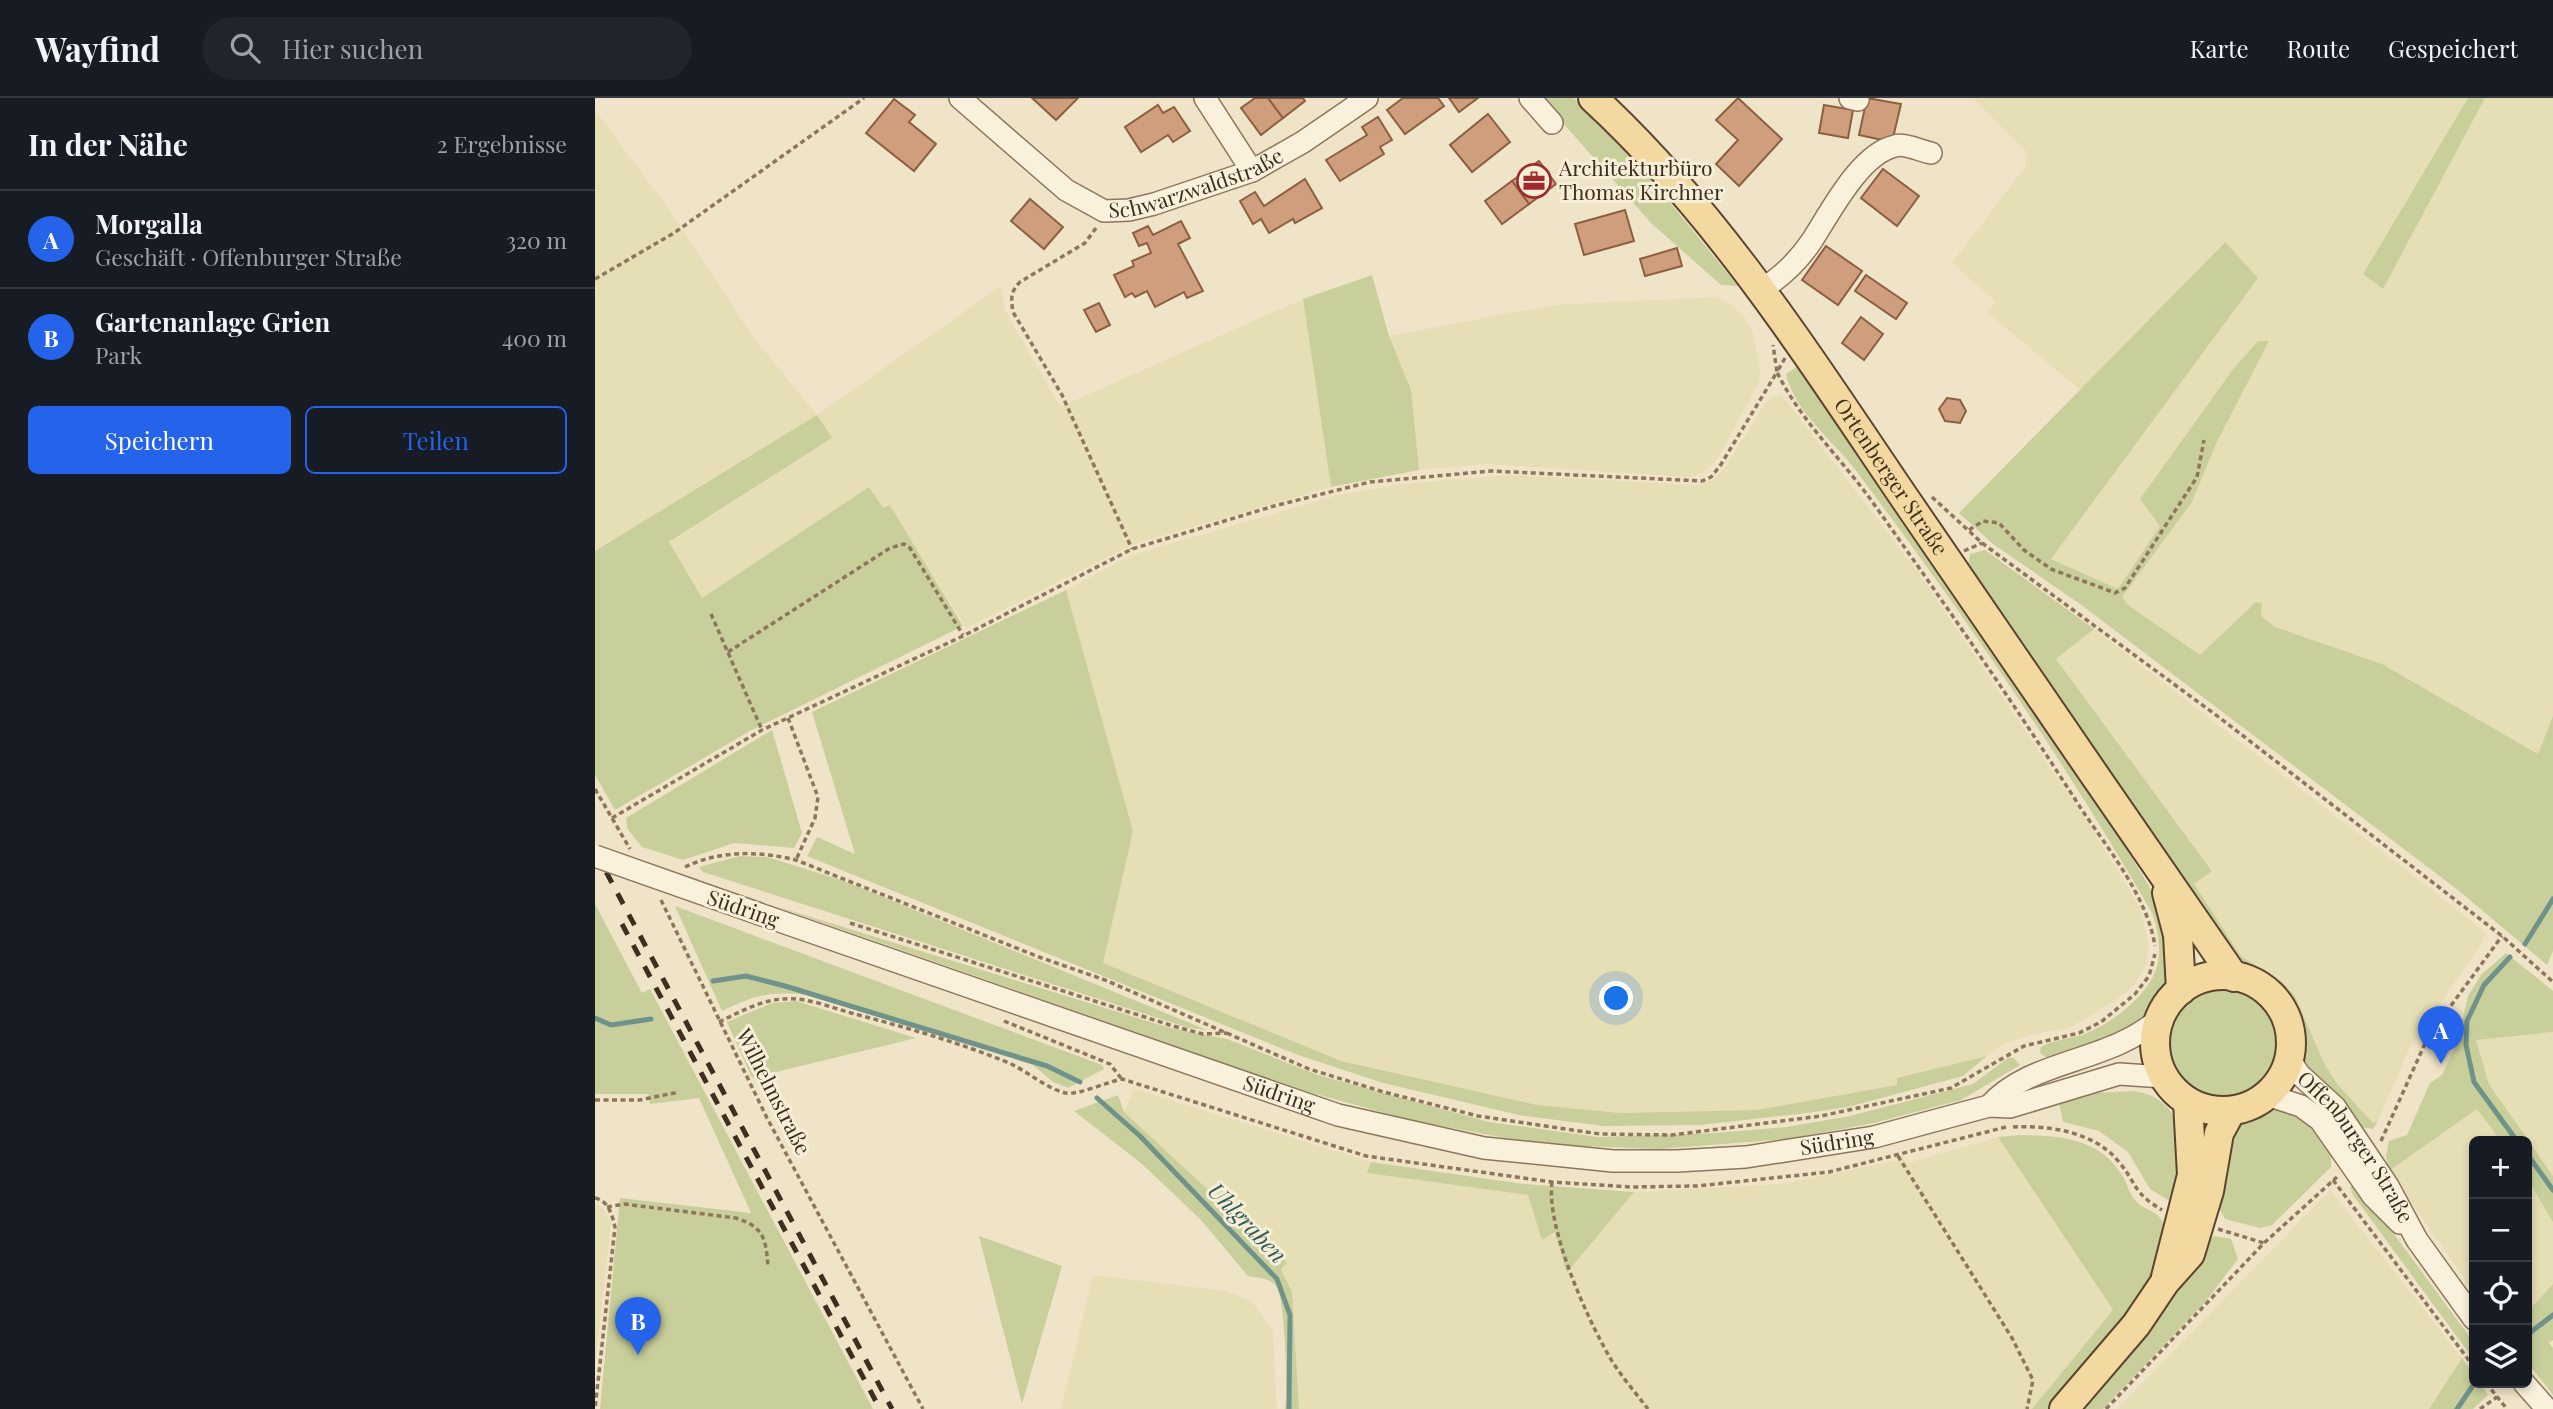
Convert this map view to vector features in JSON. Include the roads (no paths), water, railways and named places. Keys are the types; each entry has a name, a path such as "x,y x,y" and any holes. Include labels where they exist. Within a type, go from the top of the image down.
{"main road":[{"name":"Ortenberger Straße","path":"1593,98 1633,134 1706,218 1760,290 2163,877 2234,976"},
{"name":"Ortenberger Straße","path":"2163,877 2178,935 2181,990"},
{"path":"2234,976 2261,987 2282,1010 2291,1037 2289,1058 2281,1079 2267,1095 2249,1106 2231,1111 2205,1109 2188,1102 2164,1077 2155,1048 2160,1018 2181,990 2207,977 2234,976"},
{"path":"2188,1102 2192,1175 2190,1222"},
{"path":"2064,1409 2136,1325 2165,1282 2190,1222 2219,1133 2231,1111"}],"street":[{"name":"Schwarzwaldstraße","path":"960,98 1066,190 1104,211 1129,210 1154,204 1252,171 1303,142 1367,98"},
{"path":"1205,98 1252,171"},
{"path":"1530,98 1552,123"},
{"path":"1760,290 1800,256 1833,205 1863,168 1885,150 1896,145 1931,153"},
{"name":"Südring","path":"595,856 1338,1115 1485,1148 1613,1161 1746,1157 1874,1137 1989,1106 2010,1107 2119,1074 2164,1077"},
{"name":"Südring","path":"1989,1106 2004,1090 2036,1075 2127,1043 2160,1018"},
{"name":"Offenburger Straße","path":"2289,1058 2299,1074 2335,1107 2373,1196 2417,1240 2469,1312"},
{"name":"Offenburger Straße","path":"2267,1095 2301,1106 2320,1119 2360,1161"},
{"path":"2528,1388 2547,1409"}],"waterway":[{"path":"2525,944 2553,899"},
{"path":"2510,957 2484,985 2467,1021 2466,1045 2474,1082 2513,1136"},
{"name":"Uhlgraben","path":"713,981 746,976 785,986 1047,1066 1080,1082"},
{"name":"Uhlgraben","path":"595,1018 611,1025 651,1019"},
{"name":"Uhlgraben","path":"1097,1098 1140,1136 1277,1279 1290,1315 1289,1409"},
{"path":"2532,1161 2553,1190"},
{"path":"2532,1331 2553,1315"},
{"path":"2457,1409 2471,1388"}],"railway":[{"path":"595,851 892,1409"},
{"path":"622,924 880,1409"}],"place":[{"name":"Architekturbüro Thomas Kirchner","path":"1534,181"},
{"name":"Morgalla","path":"2441,1064"},
{"name":"Gartenanlage Grien","path":"638,1355"}]}
